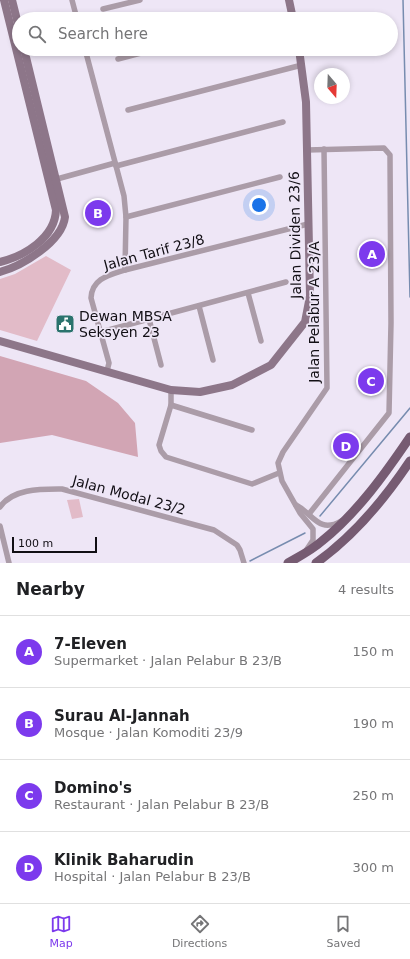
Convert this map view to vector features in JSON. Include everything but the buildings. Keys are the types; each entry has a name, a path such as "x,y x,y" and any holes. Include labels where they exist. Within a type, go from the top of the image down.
{"main road":[{"path":"288,563 322,542 348,516 388,470 410,437"},
{"path":"316,563 340,545 361,525 398,479 410,461"}],"street":[{"path":"4,0 12,32"},
{"path":"12,0 15,12"},
{"path":"72,0 75,12"},
{"path":"103,10 140,0"},
{"path":"289,0 291,12"},
{"path":"0,262 30,250 52,226 56,219 56,210 18,56"},
{"path":"0,272 35,256 44,249 64,224 64,207 26,56"},
{"path":"87,56 124,196 126,217 125,270"},
{"path":"118,58 126,56"},
{"name":"Jalan Dividen 23/6","path":"0,341 171,390 200,392 232,385 271,365 305,322 309,311 310,296 306,102 300,56"},
{"path":"128,110 302,65"},
{"path":"57,179 283,122"},
{"path":"307,150 384,148 390,155 390,408 386,418 309,514"},
{"name":"Jalan Pelabur A 23/A","path":"279,473 278,463 283,452 327,388 324,149"},
{"path":"126,217 280,177"},
{"name":"Jalan Tarif 23/8","path":"107,371 109,363 91,298 91,292 100,279 125,270 308,224"},
{"path":"101,332 286,282"},
{"path":"248,292 261,341"},
{"path":"199,306 213,360"},
{"path":"149,319 161,365"},
{"path":"171,390 171,405 159,445 161,451 166,457 252,484 279,473 296,504 314,529 313,540 309,547 301,555"},
{"path":"171,405 252,430"},
{"name":"Jalan Modal 23/2","path":"0,507 9,498 37,488 62,489 214,530 237,545 244,561 250,563"},
{"path":"296,504 319,524 324,526 337,523 348,516"},
{"path":"0,526 9,563"}],"shaded area":[{"path":"46,256 71,270 37,341 0,330 0,279 15,274"},
{"path":"0,356 86,381 118,403 135,423 138,457 52,435 0,443"},
{"path":"79,499 83,517 72,519 67,500"}],"waterway":[{"path":"403,0 410,297"},
{"path":"320,516 410,408"},
{"path":"250,561 305,533"}],"place":[{"name":"Surau Al-Jannah","path":"98,213"},
{"name":"7-Eleven","path":"372,254"},
{"name":"Dewan MBSA Seksyen 23","path":"65,324"},
{"name":"Domino's","path":"371,381"},
{"name":"Klinik Baharudin","path":"346,446"}]}
